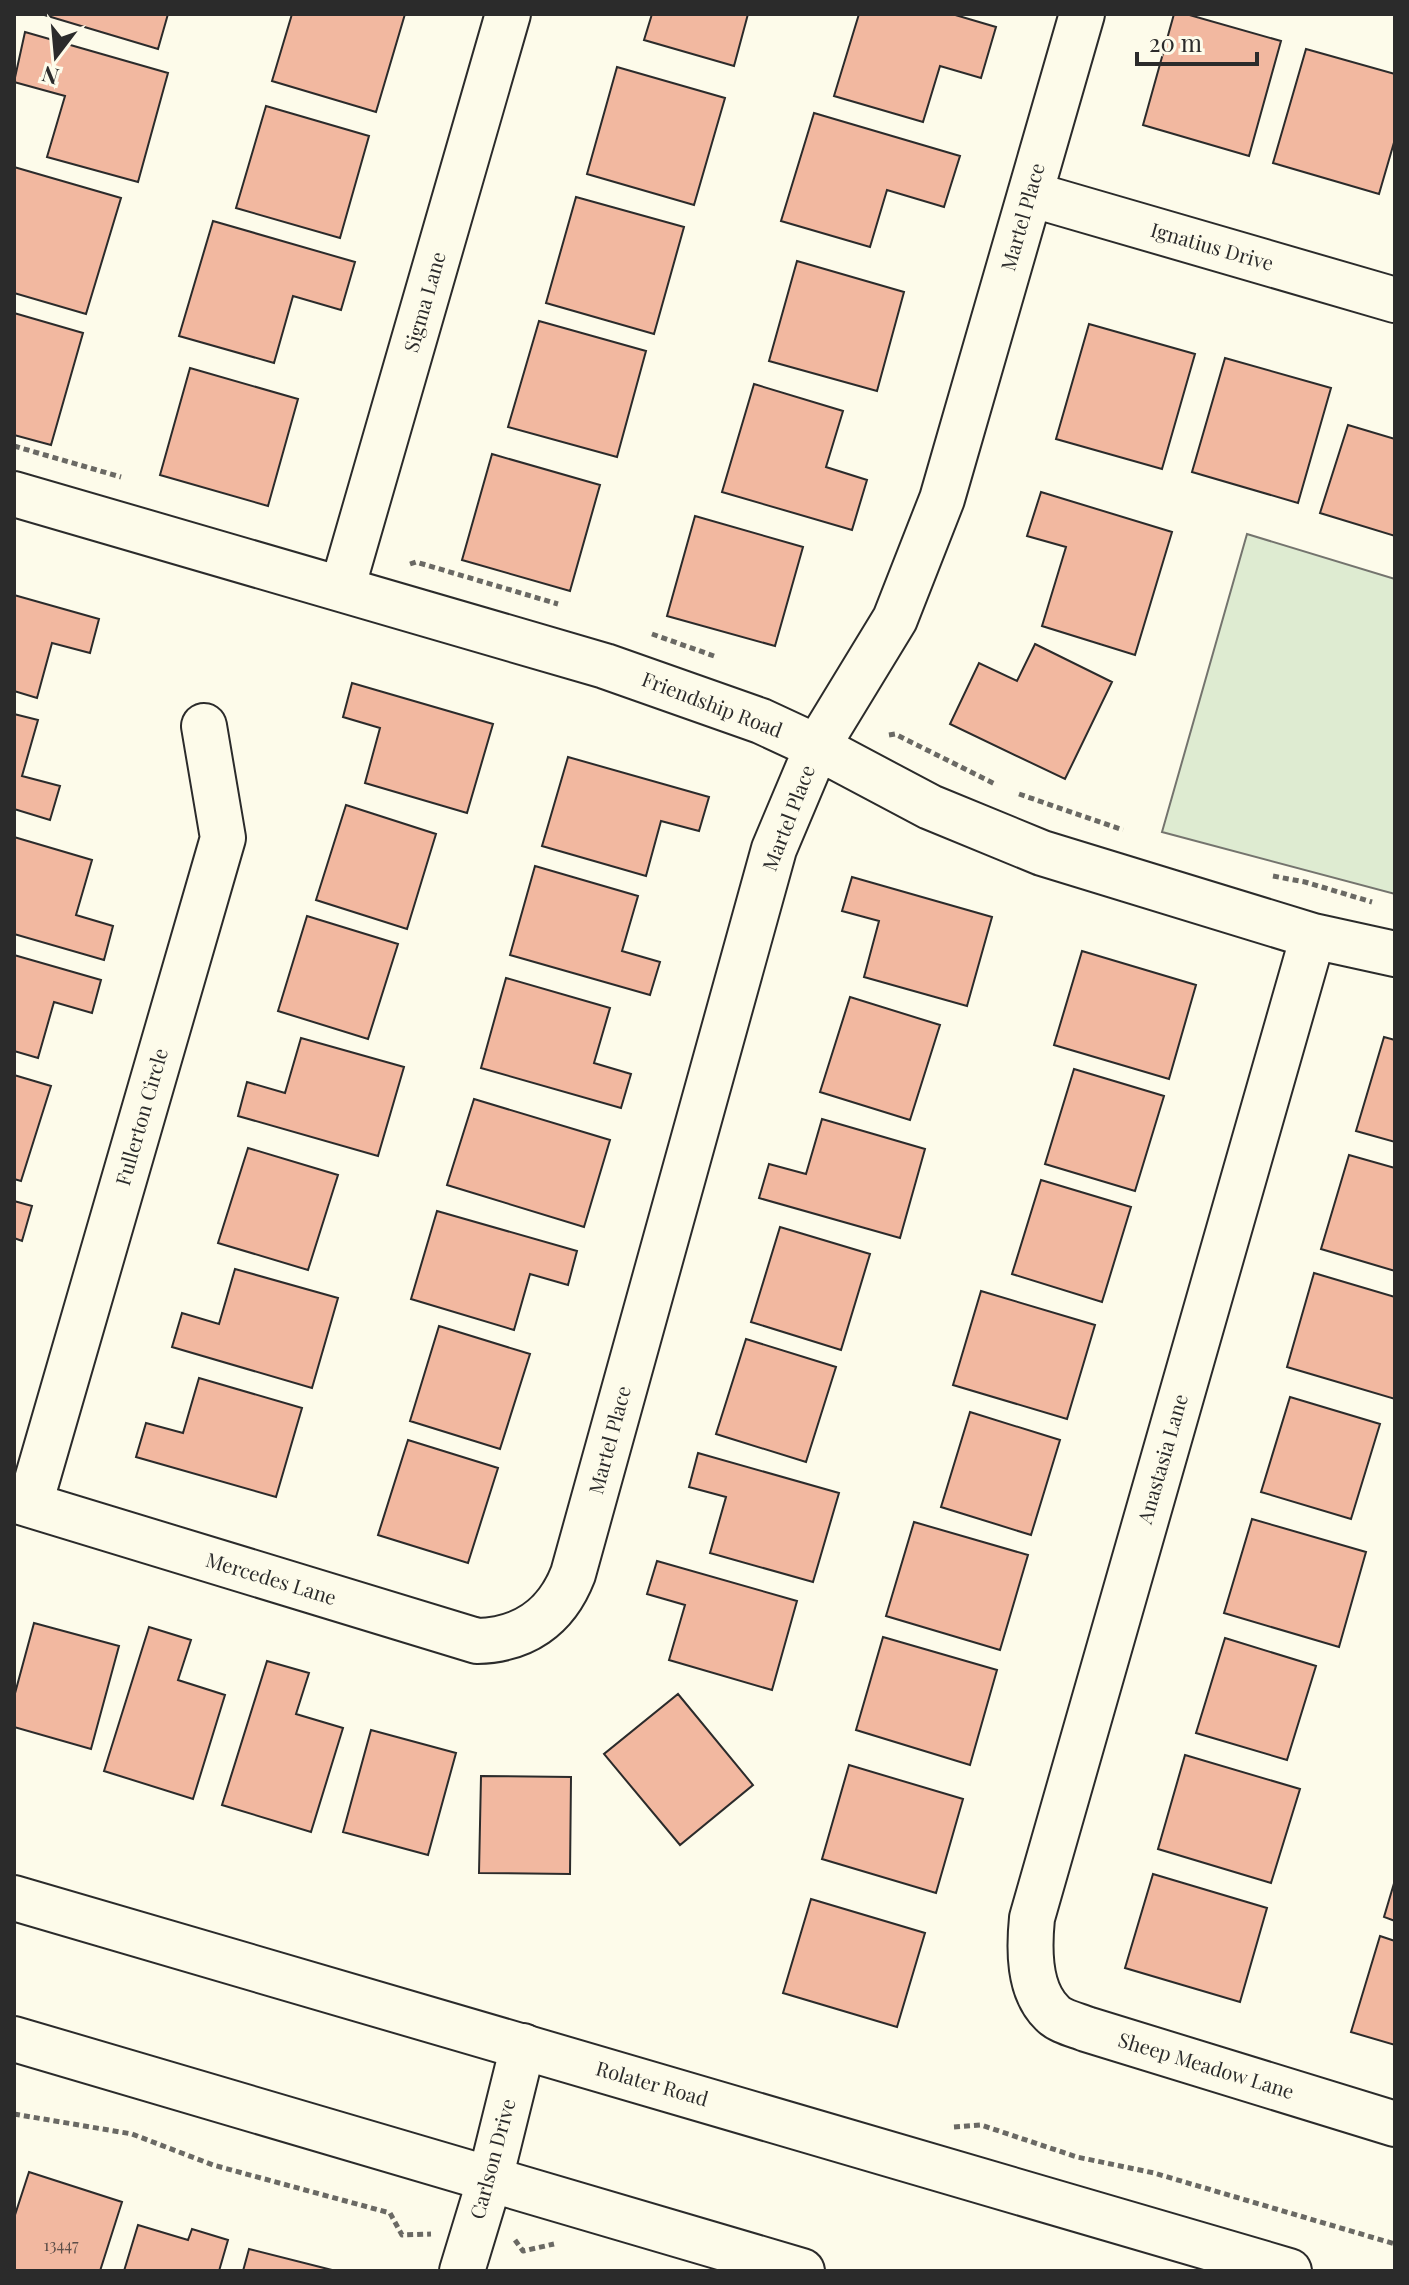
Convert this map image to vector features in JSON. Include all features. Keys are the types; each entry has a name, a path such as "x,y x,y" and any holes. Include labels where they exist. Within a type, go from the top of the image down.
{"street":[{"name":"Sigma Lane","path":"342,589 508,14"},
{"name":"Martel Place","path":"529,1629 556,1606 573,1574 769,865 783,825 817,747 895,619 942,499 1082,14"},
{"name":"Ignatius Drive","path":"1030,194 1395,300"},
{"name":"Friendship Road","path":"14,494 605,666 761,721 930,807 1042,853 1313,936 1395,954"},
{"name":"Fullerton Circle","path":"22,1502 223,838 204,726"},
{"name":"Anastasia Lane","path":"1035,1984 1029,1952 1032,1918 1313,936"},
{"name":"Mercedes Lane","path":"22,1502 459,1637 477,1641 495,1640 529,1629"},
{"name":"Rolater Road","path":"14,1898 1289,2271"},
{"name":"Sheep Meadow Lane","path":"1035,1984 1052,2014 1086,2029 1395,2124"},
{"path":"14,2039 802,2271"},
{"name":"Carlson Drive","path":"462,2271 490,2179 523,2046"}],"path":[{"path":"886,736 895,734 1004,789"},
{"path":"1018,794 1133,833"},
{"path":"1266,875 1305,882 1384,906"},
{"path":"14,2114 132,2134 213,2165 390,2213 402,2235 474,2230 513,2237 523,2251 557,2243"}],"green space":[{"path":"1247,534 1395,579 1395,894 1162,832"}],"building":[{"path":"41,14 168,14 158,49"},
{"path":"292,14 405,14 376,112 272,81"},
{"path":"652,14 748,14 734,66 644,40"},
{"path":"859,14 952,14 996,27 981,78 940,66 923,122 834,96"},
{"path":"1174,14 1186,14 1281,41 1249,156 1143,125"},
{"path":"25,32 168,73 138,182 47,157 65,96 14,82"},
{"path":"1306,49 1395,74 1395,139 1379,194 1273,163"},
{"path":"617,67 725,98 694,205 587,174"},
{"path":"266,106 369,136 340,238 236,208"},
{"path":"814,113 960,156 944,207 887,190 870,247 781,221"},
{"path":"14,167 121,198 86,314 14,293"},
{"path":"576,197 684,227 654,334 546,303"},
{"path":"213,221 355,262 341,310 293,296 274,363 179,336"},
{"path":"797,261 904,292 877,391 769,361"},
{"path":"14,313 83,333 51,445 14,435"},
{"path":"539,321 646,351 617,457 508,427"},
{"path":"1089,324 1195,354 1162,469 1056,439"},
{"path":"1225,358 1331,388 1298,503 1192,472"},
{"path":"190,368 298,399 268,506 160,475"},
{"path":"754,384 843,411 826,467 867,480 852,530 722,492"},
{"path":"1348,425 1395,439 1395,536 1320,513"},
{"path":"492,454 600,485 570,591 462,560"},
{"path":"1041,492 1172,532 1135,655 1042,626 1066,547 1027,536"},
{"path":"695,516 803,547 775,646 667,616"},
{"path":"14,595 99,619 90,653 52,643 37,698 14,691"},
{"path":"1035,644 1112,682 1065,779 950,724 979,663 1017,681"},
{"path":"352,683 493,724 467,813 365,783 380,728 343,717"},
{"path":"14,714 38,720 22,776 60,786 50,820 14,809"},
{"path":"568,757 709,797 699,831 661,821 646,876 542,846"},
{"path":"346,805 436,834 407,929 316,900"},
{"path":"14,837 92,860 76,915 113,926 104,960 14,934"},
{"path":"535,866 638,896 622,951 660,962 650,995 510,955"},
{"path":"852,877 992,917 967,1006 864,977 879,921 842,911"},
{"path":"307,916 398,944 368,1039 278,1011"},
{"path":"1082,951 1196,985 1169,1079 1054,1045"},
{"path":"14,955 101,980 92,1013 54,1002 38,1058 14,1051"},
{"path":"506,978 610,1008 594,1063 631,1074 621,1108 481,1068"},
{"path":"850,997 940,1025 910,1120 820,1092"},
{"path":"1384,1037 1395,1040 1395,1142 1356,1131"},
{"path":"301,1038 404,1067 378,1156 238,1116 247,1082 285,1093"},
{"path":"1074,1069 1164,1096 1135,1191 1045,1164"},
{"path":"14,1075 51,1086 21,1181 14,1179"},
{"path":"474,1099 610,1140 584,1227 447,1185"},
{"path":"822,1119 925,1149 900,1238 759,1198 769,1164 806,1174"},
{"path":"248,1148 338,1175 308,1270 218,1243"},
{"path":"1349,1155 1395,1168 1395,1271 1321,1249"},
{"path":"1041,1180 1131,1207 1102,1302 1012,1274"},
{"path":"14,1201 32,1206 22,1241 14,1238"},
{"path":"437,1211 577,1251 568,1285 530,1274 514,1330 411,1299"},
{"path":"780,1227 870,1254 841,1350 751,1322"},
{"path":"235,1269 338,1298 312,1388 172,1347 182,1313 219,1324"},
{"path":"1314,1273 1395,1297 1395,1399 1287,1367"},
{"path":"981,1291 1095,1325 1067,1419 953,1385"},
{"path":"439,1326 530,1354 500,1449 410,1421"},
{"path":"746,1339 836,1367 806,1462 716,1434"},
{"path":"199,1378 302,1408 276,1497 136,1457 146,1423 183,1433"},
{"path":"1290,1397 1380,1424 1351,1519 1261,1492"},
{"path":"970,1412 1060,1440 1031,1535 941,1507"},
{"path":"408,1440 498,1468 468,1563 378,1535"},
{"path":"698,1453 839,1493 813,1582 710,1553 726,1497 689,1487"},
{"path":"1252,1519 1366,1552 1339,1647 1224,1613"},
{"path":"914,1522 1028,1555 1000,1650 886,1616"},
{"path":"657,1561 797,1601 772,1690 669,1660 685,1605 647,1594"},
{"path":"34,1623 119,1646 91,1749 14,1727 14,1697"},
{"path":"149,1627 191,1640 178,1680 225,1695 193,1799 104,1771"},
{"path":"883,1637 997,1670 970,1765 856,1730"},
{"path":"1225,1638 1316,1666 1287,1760 1196,1733"},
{"path":"267,1661 309,1673 296,1714 343,1728 311,1832 222,1805"},
{"path":"678,1694 753,1785 680,1845 604,1754"},
{"path":"371,1730 456,1753 428,1855 343,1832"},
{"path":"1185,1755 1300,1789 1271,1883 1158,1849"},
{"path":"849,1765 963,1799 936,1893 822,1859"},
{"path":"481,1776 571,1777 570,1874 479,1873"},
{"path":"1153,1874 1267,1908 1240,2002 1125,1968"},
{"path":"1395,1880 1395,1921 1384,1917"},
{"path":"811,1899 925,1933 897,2027 783,1993"},
{"path":"1380,1936 1395,1941 1395,2045 1351,2032"},
{"path":"29,2172 122,2202 100,2271 14,2271 14,2218"},
{"path":"138,2225 188,2240 192,2229 228,2240 219,2271 124,2271"},
{"path":"249,2249 336,2271 243,2271"}]}
